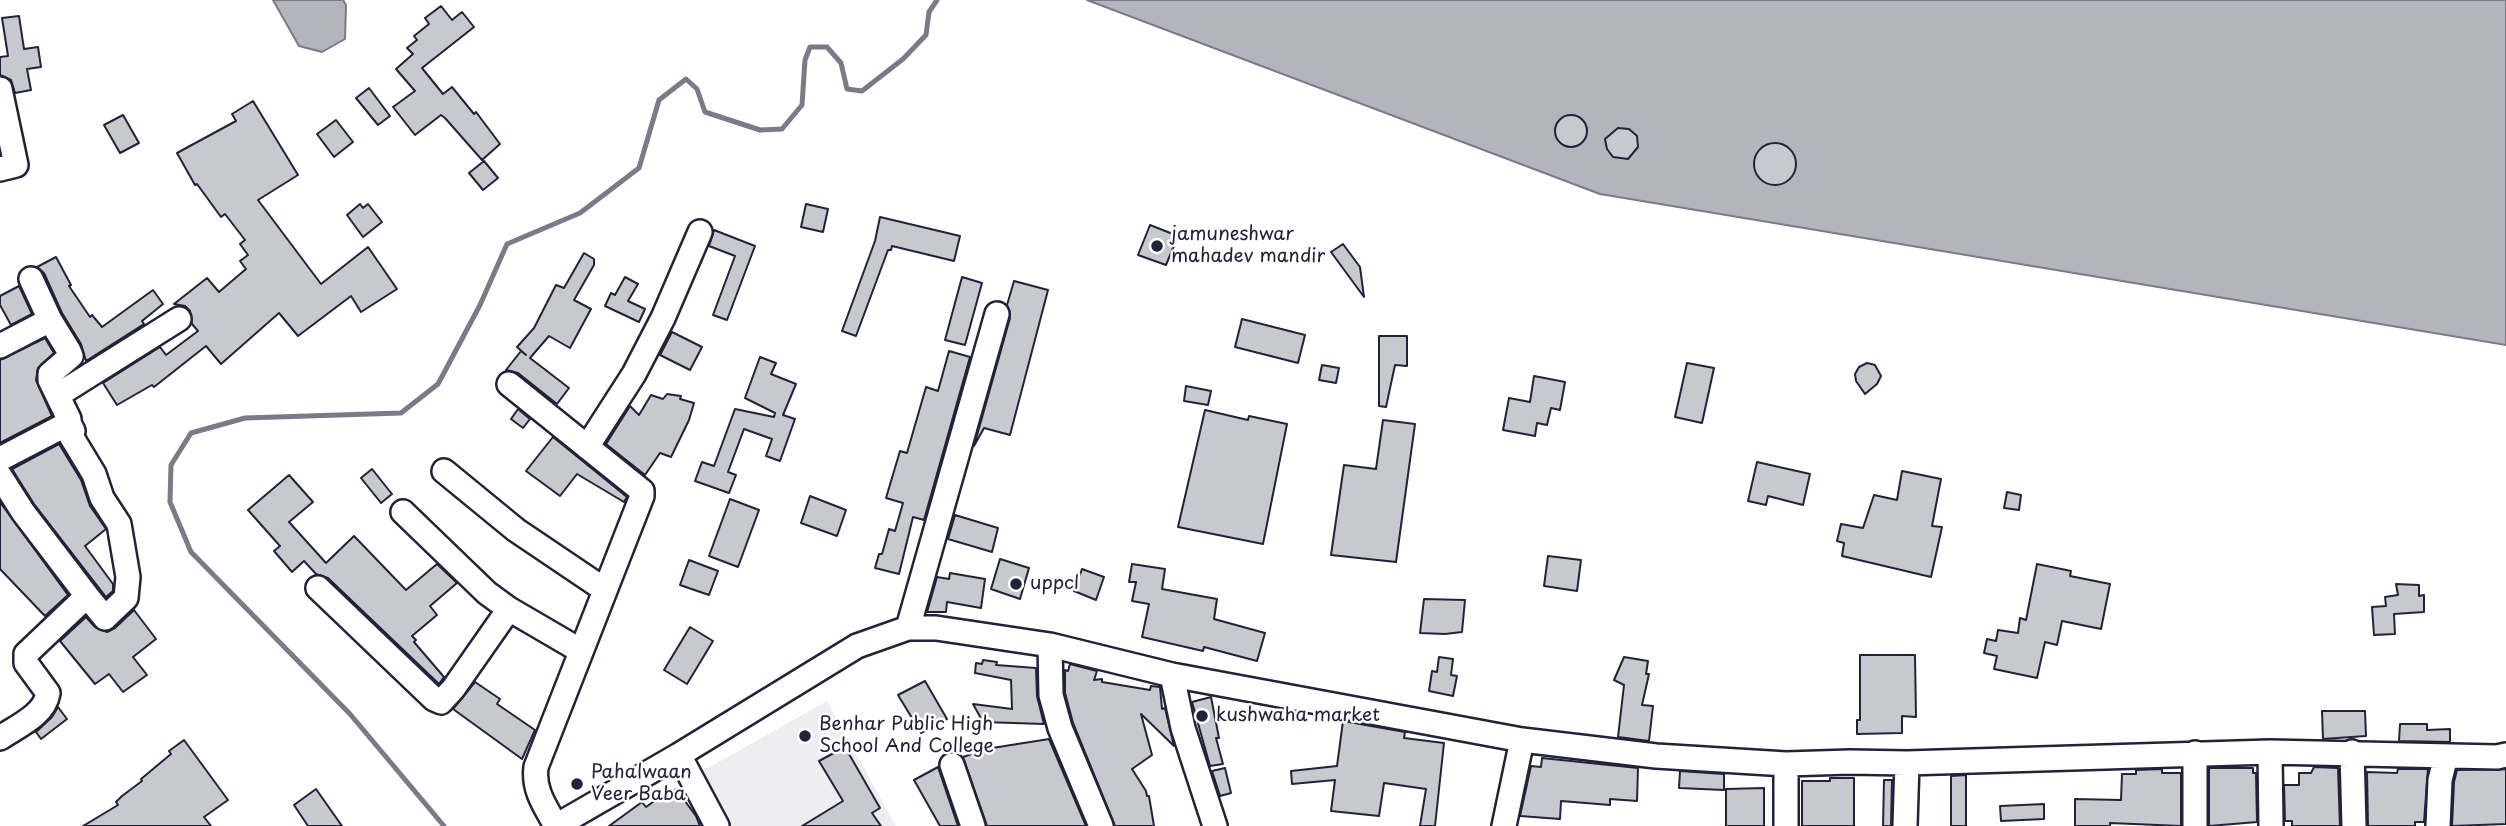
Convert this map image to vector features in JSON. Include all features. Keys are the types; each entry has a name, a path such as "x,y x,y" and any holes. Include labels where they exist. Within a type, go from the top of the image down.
{"street":[{"path":"0,89 16,165 0,169"},
{"path":"586,447 634,374 663,318 700,232"},
{"path":"0,476 23,512 105,618 126,598 128,577 119,524 102,498 94,474 71,436 73,431 50,380 50,374 71,356 31,279"},
{"path":"908,628 997,314"},
{"path":"58,394 179,319"},
{"path":"0,346 50,320"},
{"path":"509,384 642,491 536,767 534,780 537,792 556,826 680,755 857,646 908,628 936,628 1050,645 1172,676 1522,740 1656,756 1786,764 1907,764 2270,751 2506,755"},
{"path":"0,459 69,423"},
{"path":"444,471 516,530 605,590"},
{"path":"402,512 464,572 509,609 581,651"},
{"path":"318,588 434,699 441,702 453,690 509,609"},
{"path":"0,738 35,714 47,702 48,694 26,663 26,654 88,596"},
{"path":"1050,645 1051,695 1060,728 1101,826"},
{"path":"1172,676 1183,728 1215,826"},
{"path":"1504,826 1522,740"},
{"path":"2270,751 2271,826"},
{"path":"2352,752 2354,826"},
{"path":"2195,753 2195,826"},
{"path":"680,755 717,826"},
{"path":"2438,826 2440,780 2446,756"},
{"path":"1786,764 1786,826"},
{"path":"1905,826 1907,764"},
{"path":"952,765 967,824"}],"shaded area":[{"path":"273,0 343,0 346,5 345,39 322,52 299,46"},
{"path":"1087,0 2506,0 2506,345 1600,194"},
{"name":"Benhar Public High School And College","path":"827,701 896,826 729,826 701,772"}],"building":[{"path":"441,6 452,20 462,12 474,27 422,68 443,94 452,87 474,114 476,112 500,144 482,160 441,115 415,135 393,107 415,91 396,69 413,54 407,48 417,40 414,36 429,24 425,18"},
{"path":"19,16 24,49 38,47 41,67 27,69 31,90 15,93 11,80 0,75 0,57 8,56 2,18"},
{"path":"369,88 390,116 378,125 356,98"},
{"path":"253,101 298,175 258,200 321,284 368,247 397,289 361,312 351,296 298,336 279,313 221,364 206,346 154,387 152,385 117,405 103,383 160,347 166,355 198,331 192,324 190,311 185,306 174,304 207,278 219,292 246,269 240,261 248,255 240,244 245,240 225,214 221,217 197,184 195,185 177,153 236,121 232,114"},
{"path":"123,115 139,143 120,153 104,125"},
{"path":"1571,115 1582,120 1587,131 1582,142 1571,147 1560,142 1555,131 1560,120"},
{"path":"336,120 353,142 334,157 317,134"},
{"path":"1618,128 1629,129 1637,136 1638,147 1628,159 1613,157 1607,149 1605,139"},
{"path":"1775,143 1790,149 1796,164 1790,179 1775,185 1760,179 1754,164 1760,149"},
{"path":"484,161 498,178 483,190 469,173"},
{"path":"360,204 363,208 368,204 382,222 363,237 347,215"},
{"path":"806,204 828,209 823,232 801,227"},
{"path":"880,217 960,236 954,261 892,246 891,250 888,250 856,336 842,331 875,241"},
{"path":"1150,225 1178,236 1166,265 1138,255"},
{"path":"714,230 755,246 727,320 713,315 735,256 709,246"},
{"path":"1343,244 1360,267 1364,297 1331,252"},
{"path":"584,253 594,259 594,265 574,300 591,309 570,348 549,336 530,358 569,388 557,404 518,373 506,370 521,351 526,355 517,347 534,328 556,285 564,288"},
{"path":"56,257 71,285 69,286 90,317 92,315 102,327 153,290 163,304 142,321 144,324 86,361 81,344 62,313 44,273 37,267"},
{"path":"625,277 638,284 628,301 645,309 639,322 605,306 611,293 615,295"},
{"path":"962,277 982,283 965,345 945,340"},
{"path":"1014,281 1048,290 1010,435 984,428 974,446 1010,318 1007,305"},
{"path":"19,286 32,314 11,325 0,305 0,296"},
{"path":"1242,319 1305,335 1298,363 1235,347"},
{"path":"672,332 702,347 690,370 660,355"},
{"path":"1379,336 1407,336 1407,366 1395,365 1386,407 1379,406"},
{"path":"45,338 54,353 38,368 36,380 52,416 0,443 0,360"},
{"path":"949,351 970,357 924,520 913,517 899,574 875,568 889,529 895,531 903,503 886,498 900,451 907,453 926,387 938,391"},
{"path":"760,357 776,363 771,374 796,384 783,415 795,419 780,461 766,456 772,439 744,429 728,472 736,475 729,493 695,481 702,462 714,466 735,409 774,417 775,413 745,398"},
{"path":"1687,363 1714,368 1702,423 1675,417"},
{"path":"1867,363 1875,365 1881,376 1877,384 1865,394 1856,381 1855,374 1859,367"},
{"path":"1322,365 1339,368 1336,383 1319,380"},
{"path":"1534,376 1565,382 1560,410 1551,408 1547,425 1537,423 1535,436 1503,430 1509,398 1530,402"},
{"path":"1186,386 1211,391 1208,405 1184,401"},
{"path":"667,394 681,396 680,399 694,403 671,457 660,453 645,475 606,444 630,406 639,415 651,395 663,399"},
{"path":"518,409 530,419 523,428 511,419"},
{"path":"1205,410 1248,420 1249,416 1287,424 1263,544 1178,527"},
{"path":"1383,420 1415,424 1396,562 1331,555 1344,465 1376,469"},
{"path":"553,437 627,497 624,502 577,474 560,496 526,471"},
{"path":"59,444 81,480 90,506 106,529 85,546 113,584 113,591 106,597 34,504 12,469"},
{"path":"1757,462 1810,474 1803,505 1768,496 1766,505 1748,501"},
{"path":"372,469 392,494 381,503 361,478"},
{"path":"1902,471 1941,479 1932,526 1942,527 1931,577 1842,556 1844,543 1837,541 1841,524 1863,528 1874,495 1897,500"},
{"path":"289,475 313,502 289,522 326,563 354,536 406,590 437,564 457,583 430,606 437,615 412,636 416,640 414,642 444,677 439,684 328,578 316,574 304,561 292,572 274,551 280,546 248,510"},
{"path":"2007,492 2021,495 2019,510 2004,508"},
{"path":"810,496 846,510 837,536 801,523"},
{"path":"730,499 759,510 738,567 709,556"},
{"path":"0,502 68,595 45,616 0,569"},
{"path":"955,515 998,528 992,552 948,539"},
{"path":"1548,556 1581,560 1577,591 1544,586"},
{"path":"1000,559 1029,568 1020,599 991,589"},
{"path":"689,560 718,571 709,595 680,585"},
{"path":"1132,564 1165,569 1162,589 1217,599 1214,619 1265,633 1257,661 1204,647 1203,651 1142,637 1149,604 1132,601 1136,582 1129,582"},
{"path":"2037,564 2071,571 2070,576 2110,584 2101,629 2062,621 2057,645 2045,642 2037,678 1994,669 1997,656 1984,653 1987,639 1996,641 1998,630 2018,633 2020,618 2026,620"},
{"path":"1082,569 1104,577 1096,600 1074,591"},
{"path":"950,573 985,579 981,608 947,602 946,612 927,612 937,577 949,579"},
{"path":"2396,584 2419,585 2419,596 2424,595 2424,612 2394,614 2395,634 2374,635 2372,607 2386,606 2385,597 2398,595"},
{"path":"1424,599 1465,600 1462,632 1420,633"},
{"path":"134,610 156,639 133,657 147,675 123,692 109,674 95,684 60,641 86,617 95,627 107,632"},
{"path":"690,627 713,641 687,684 664,670"},
{"path":"1860,655 1915,655 1916,717 1902,716 1902,733 1857,734 1857,720 1860,720"},
{"path":"1439,657 1453,659 1451,675 1457,676 1453,696 1429,691 1432,671 1437,672"},
{"path":"1624,657 1648,661 1646,674 1649,674 1642,705 1653,706 1649,741 1618,737 1624,685 1614,680"},
{"path":"983,660 997,662 996,665 1036,668 1037,696 1044,724 983,722 973,704 1012,709 1011,680 975,673 976,663 982,664"},
{"path":"1070,664 1097,671 1094,680 1102,679 1102,682 1150,690 1151,686 1160,687 1162,709 1165,708 1174,746 1141,714 1152,755 1132,769 1149,796 1154,826 1115,826 1073,723 1065,693 1065,670 1068,671"},
{"path":"925,681 947,719 921,733 898,695"},
{"path":"475,682 500,699 497,704 535,730 522,759 453,709"},
{"path":"1211,697 1219,738 1216,738 1223,764 1210,766 1192,702"},
{"path":"58,707 67,719 41,739 36,732 52,717"},
{"path":"2322,711 2365,711 2366,736 2323,739"},
{"path":"1343,721 1405,732 1404,738 1444,743 1435,826 1420,826 1426,789 1384,783 1379,816 1331,811 1335,780 1292,784 1291,771 1337,766"},
{"path":"2400,724 2427,724 2427,730 2450,729 2450,742 2399,741"},
{"path":"1049,739 1086,826 987,826 963,757 986,749"},
{"path":"184,740 228,800 204,817 211,826 83,826 118,805 116,802 122,796 142,781 141,779 171,754 169,751"},
{"path":"845,747 880,808 872,813 881,826 802,826 843,801 819,761"},
{"path":"1542,758 1638,768 1637,801 1610,799 1610,805 1561,801 1560,819 1520,816 1531,766 1541,767"},
{"path":"938,767 958,826 940,826 914,780"},
{"path":"2314,767 2338,768 2340,826 2292,826 2292,821 2285,821 2284,785 2299,785 2299,773 2311,773"},
{"path":"1225,768 1231,793 1220,796 1212,771"},
{"path":"2209,768 2253,768 2253,773 2256,773 2257,822 2209,826"},
{"path":"2162,769 2162,773 2181,773 2181,826 2110,823 2110,826 2075,826 2075,799 2121,800 2122,774 2136,774 2136,770"},
{"path":"2398,769 2428,769 2424,822 2415,822 2415,826 2368,826 2367,772 2397,773"},
{"path":"2506,769 2506,824 2452,826 2457,770"},
{"path":"1680,771 1724,774 1724,790 1679,788"},
{"path":"1966,775 1966,826 1951,826 1951,776"},
{"path":"1830,778 1854,778 1854,826 1802,826 1802,781 1830,781"},
{"path":"1884,780 1892,780 1891,826 1883,826"},
{"path":"1764,788 1764,826 1726,826 1726,789"},
{"path":"316,789 342,826 308,826 294,805"},
{"path":"676,789 700,826 609,826 642,802 646,807"},
{"path":"2044,804 2044,819 2001,821 2000,806"}],"waterway":[{"path":"444,826 350,714 191,552 170,502 171,465 191,433 245,418 401,413 438,384 480,305 507,244 580,213 639,168 659,100 686,79 697,89 705,112 760,130 782,129 802,105 805,60 810,47 827,47 841,63 847,89 862,91 903,59 926,35 929,12 937,0"}],"place":[{"name":"jamuneshwar mahadev mandir","path":"1157,246"},
{"name":"uppcl","path":"1016,584"},
{"name":"kushwaha market","path":"1202,716"},
{"name":"Benhar Public High School And College","path":"805,736"},
{"name":"Pahalwaan Veer Baba","path":"577,784"}]}
